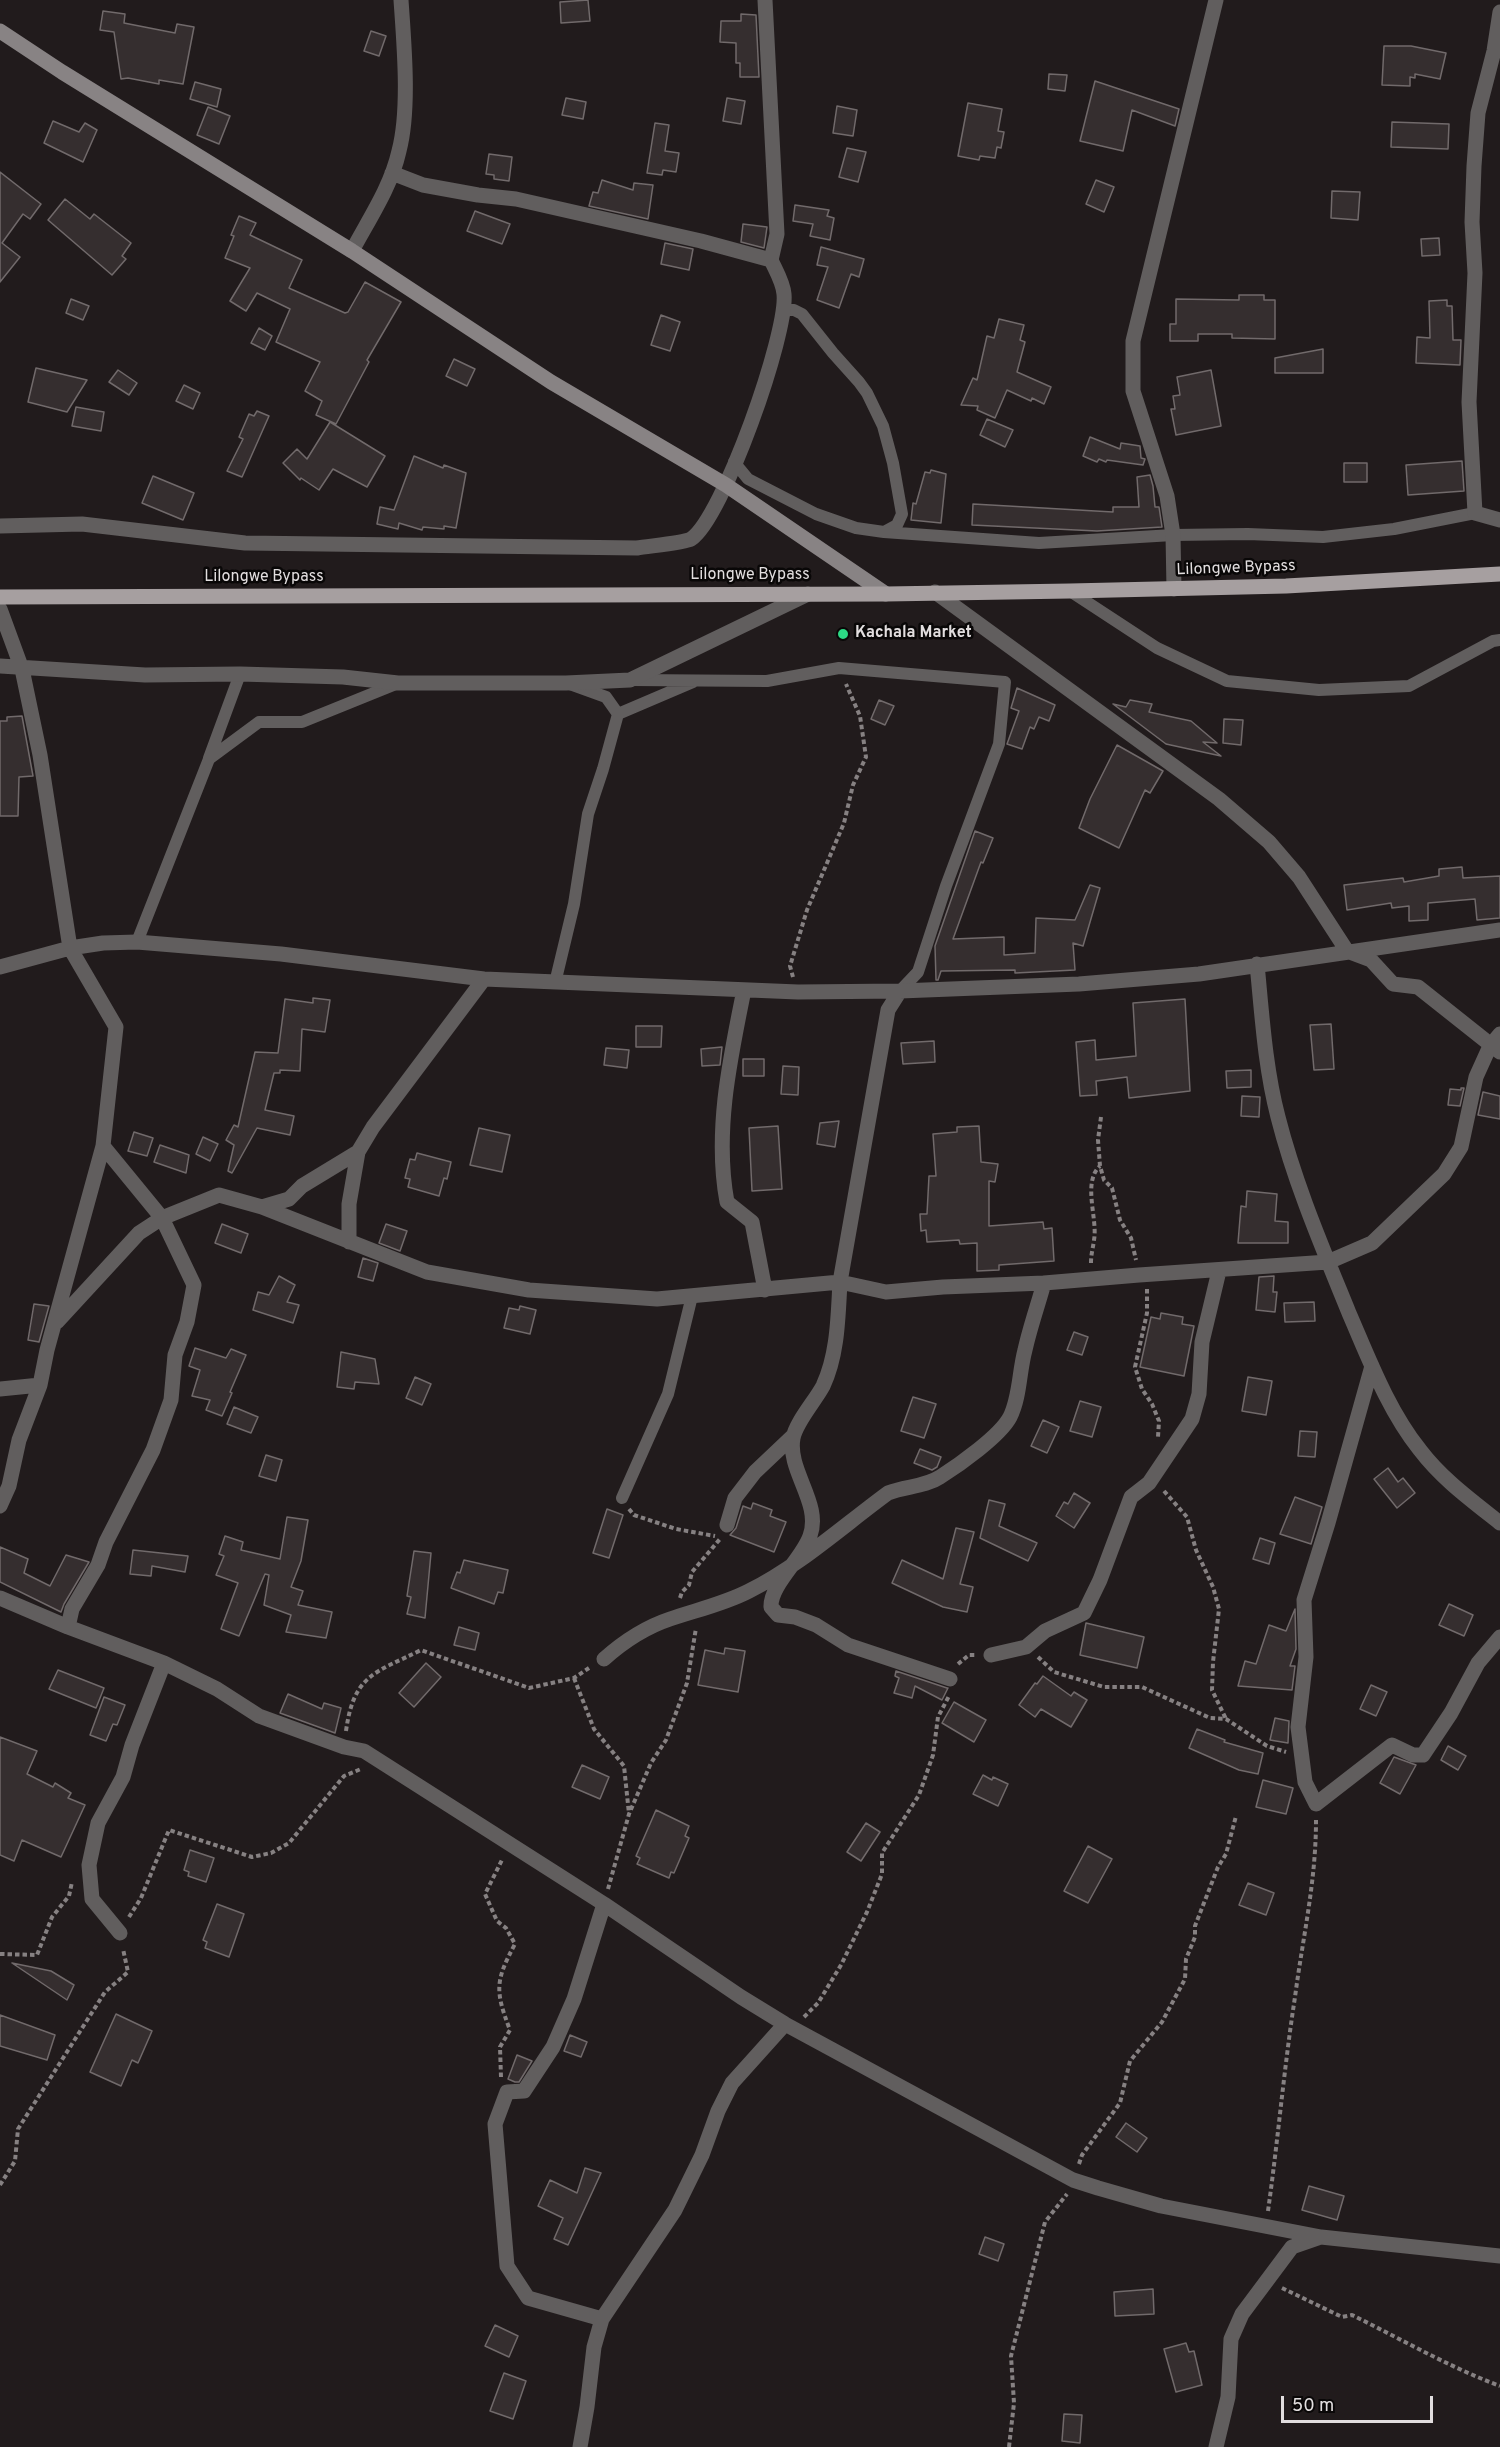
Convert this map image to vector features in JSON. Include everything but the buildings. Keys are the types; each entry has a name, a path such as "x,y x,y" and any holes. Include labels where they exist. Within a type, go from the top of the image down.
{"main road":[{"name":"Lilongwe Bypass","path":"0,597 886,594 1286,586 1500,574"}],"street":[{"path":"351,250 392,173 399,151 403,129 405,66 401,0"},
{"path":"0,526 82,524 245,543 637,548 690,540 709,520 726,485 775,351 781,320 784,295 779,276 771,260 777,234 775,151 765,0"},
{"path":"1174,589 1173,535 1167,496 1133,391 1133,341 1216,0"},
{"path":"1500,12 1494,51 1478,113 1472,222 1475,273 1469,402 1475,513 1500,520"},
{"path":"0,31 62,72 351,250 551,382 726,485 886,594"},
{"path":"392,173 423,185 516,199 701,241 771,260"},
{"path":"56,1324 139,1233 162,1218 219,1195 262,1207 427,1272 529,1290 657,1299 840,1282 886,1292 1219,1271 1328,1262 1372,1243 1444,1174 1461,1147 1476,1077 1497,1044 1418,987 1393,984 1371,960 1347,951 1299,877 1269,842 1219,799 935,592"},
{"path":"0,666 146,675 240,674 343,677 398,683 566,683 630,680 808,594"},
{"path":"0,609 22,669 40,754 70,948 116,1027 104,1146 47,1350 40,1385 19,1440 9,1486 0,1506"},
{"path":"0,967 70,948 103,943 136,942 281,954 484,979 798,992 900,991 1079,984 1199,974 1500,930"},
{"path":"1257,964 1264,1041 1278,1116 1297,1180 1328,1262 1372,1366 1397,1414 1419,1449 1445,1480 1500,1523"},
{"path":"349,1242 349,1204 358,1152 373,1127 484,979"},
{"path":"744,990 731,1053 725,1107 723,1176 727,1202 752,1222 765,1290"},
{"path":"724,1531 735,1498 755,1472 793,1436 829,1370 838,1327 840,1282 888,1010 900,991"},
{"path":"68,1627 72,1609 98,1565 106,1542 153,1450 171,1400 175,1355 187,1322 194,1285 162,1218 104,1146"},
{"path":"262,1207 289,1199 302,1186 358,1152"},
{"path":"991,1655 1026,1647 1045,1631 1084,1613 1100,1580 1131,1497 1149,1483 1192,1419 1199,1394 1202,1342 1219,1271"},
{"path":"604,1659 621,1643 668,1619 699,1611 749,1591 797,1562 888,1493 939,1478 1000,1431 1009,1419 1015,1404 1025,1347 1044,1283"},
{"path":"1372,1366 1304,1600 1306,1657 1298,1727 1305,1782 1316,1804 1392,1745 1413,1755 1423,1755 1451,1713 1478,1663 1500,1637"},
{"path":"0,1389 40,1385"},
{"path":"793,1436 793,1450 812,1515 811,1535 797,1562 771,1598 771,1607 778,1615 795,1617 816,1625 848,1645 950,1679"},
{"path":"0,1598 68,1627 164,1663 217,1689 259,1716 344,1747 364,1751 604,1904 741,1997 789,2026 1073,2180 1161,2206 1321,2237 1500,2256"},
{"path":"120,1933 92,1899 89,1865 98,1823 123,1778 132,1745 164,1663"},
{"path":"602,2319 528,2298 507,2266 495,2124 507,2092 524,2091 553,2047 574,1999 604,1904"},
{"path":"580,2447 594,2347 602,2319 675,2210 702,2155 718,2111 732,2083 789,2026"},
{"path":"1216,2447 1228,2397 1231,2339 1242,2314 1292,2247 1321,2237"}],"lane":[{"path":"781,320 786,310 794,310 802,314 867,393 883,426 893,463 902,514 897,525 884,532"},
{"path":"734,462 748,479 816,514 856,528 1039,543 1173,535 1248,534 1323,537 1394,529 1475,513"},
{"path":"1070,591 1157,648 1227,681 1319,690 1409,686 1492,641 1500,640"},
{"path":"630,680 767,681 839,668 1005,682 999,744 946,886 918,972 900,991"},
{"path":"136,942 209,759 240,674"},
{"path":"618,714 697,681"},
{"path":"209,759 259,722 302,722 398,683"},
{"path":"566,683 606,697 618,714"},
{"path":"555,983 574,904 588,814 618,714"},
{"path":"622,1498 668,1394 692,1296"}],"path":[{"path":"798,992 790,966 807,910 844,823 853,785 866,757 860,716 839,668"},
{"path":"1101,1117 1098,1140 1100,1166 1104,1180 1112,1188 1119,1220 1131,1238 1139,1275 1147,1290 1147,1313 1135,1367 1142,1389 1159,1421 1158,1436 1164,1453 1161,1480 1165,1494 1187,1517 1196,1550 1214,1587 1219,1609 1212,1690 1226,1719"},
{"path":"1092,1279 1091,1248 1094,1240 1091,1194 1095,1170 1100,1166"},
{"path":"622,1498 634,1515 676,1529 724,1531"},
{"path":"668,1619 679,1607 682,1592 689,1585 692,1572 724,1531"},
{"path":"604,1904 629,1815 651,1763 666,1740 687,1683 699,1611"},
{"path":"1026,1647 1054,1672 1104,1687 1142,1687 1210,1718 1226,1719 1267,1746 1302,1757"},
{"path":"344,1747 348,1718 355,1694 372,1674 421,1650 530,1688 574,1678 604,1659"},
{"path":"789,2026 818,2002 841,1965 867,1912 882,1874 882,1853 919,1795 933,1755 938,1717 953,1689 950,1679 958,1662 969,1655 991,1655"},
{"path":"574,1678 594,1729 624,1766 629,1815"},
{"path":"0,2185 15,2161 18,2129 24,2119 105,1992 128,1972 120,1933 141,1898 169,1830 252,1857 271,1853 290,1842 344,1776 378,1762"},
{"path":"1266,2227 1295,1996 1316,1860 1316,1804"},
{"path":"1009,2447 1014,2403 1011,2356 1045,2222 1066,2197 1082,2155 1120,2103 1130,2061 1162,2022 1185,1979 1186,1959 1195,1937 1195,1926 1218,1867 1226,1854 1236,1816"},
{"path":"507,2092 501,2080 500,2047 510,2030 499,2002 501,1971 515,1944 506,1928 497,1921 484,1894 510,1845"},
{"path":"0,1953 37,1955 52,1917 69,1896 71,1882 80,1868 89,1865"},
{"path":"1264,2282 1294,2293 1342,2317 1352,2315 1443,2360 1457,2370 1500,2386"}],"place":[{"name":"Kachala Market","path":"843,634"}]}
